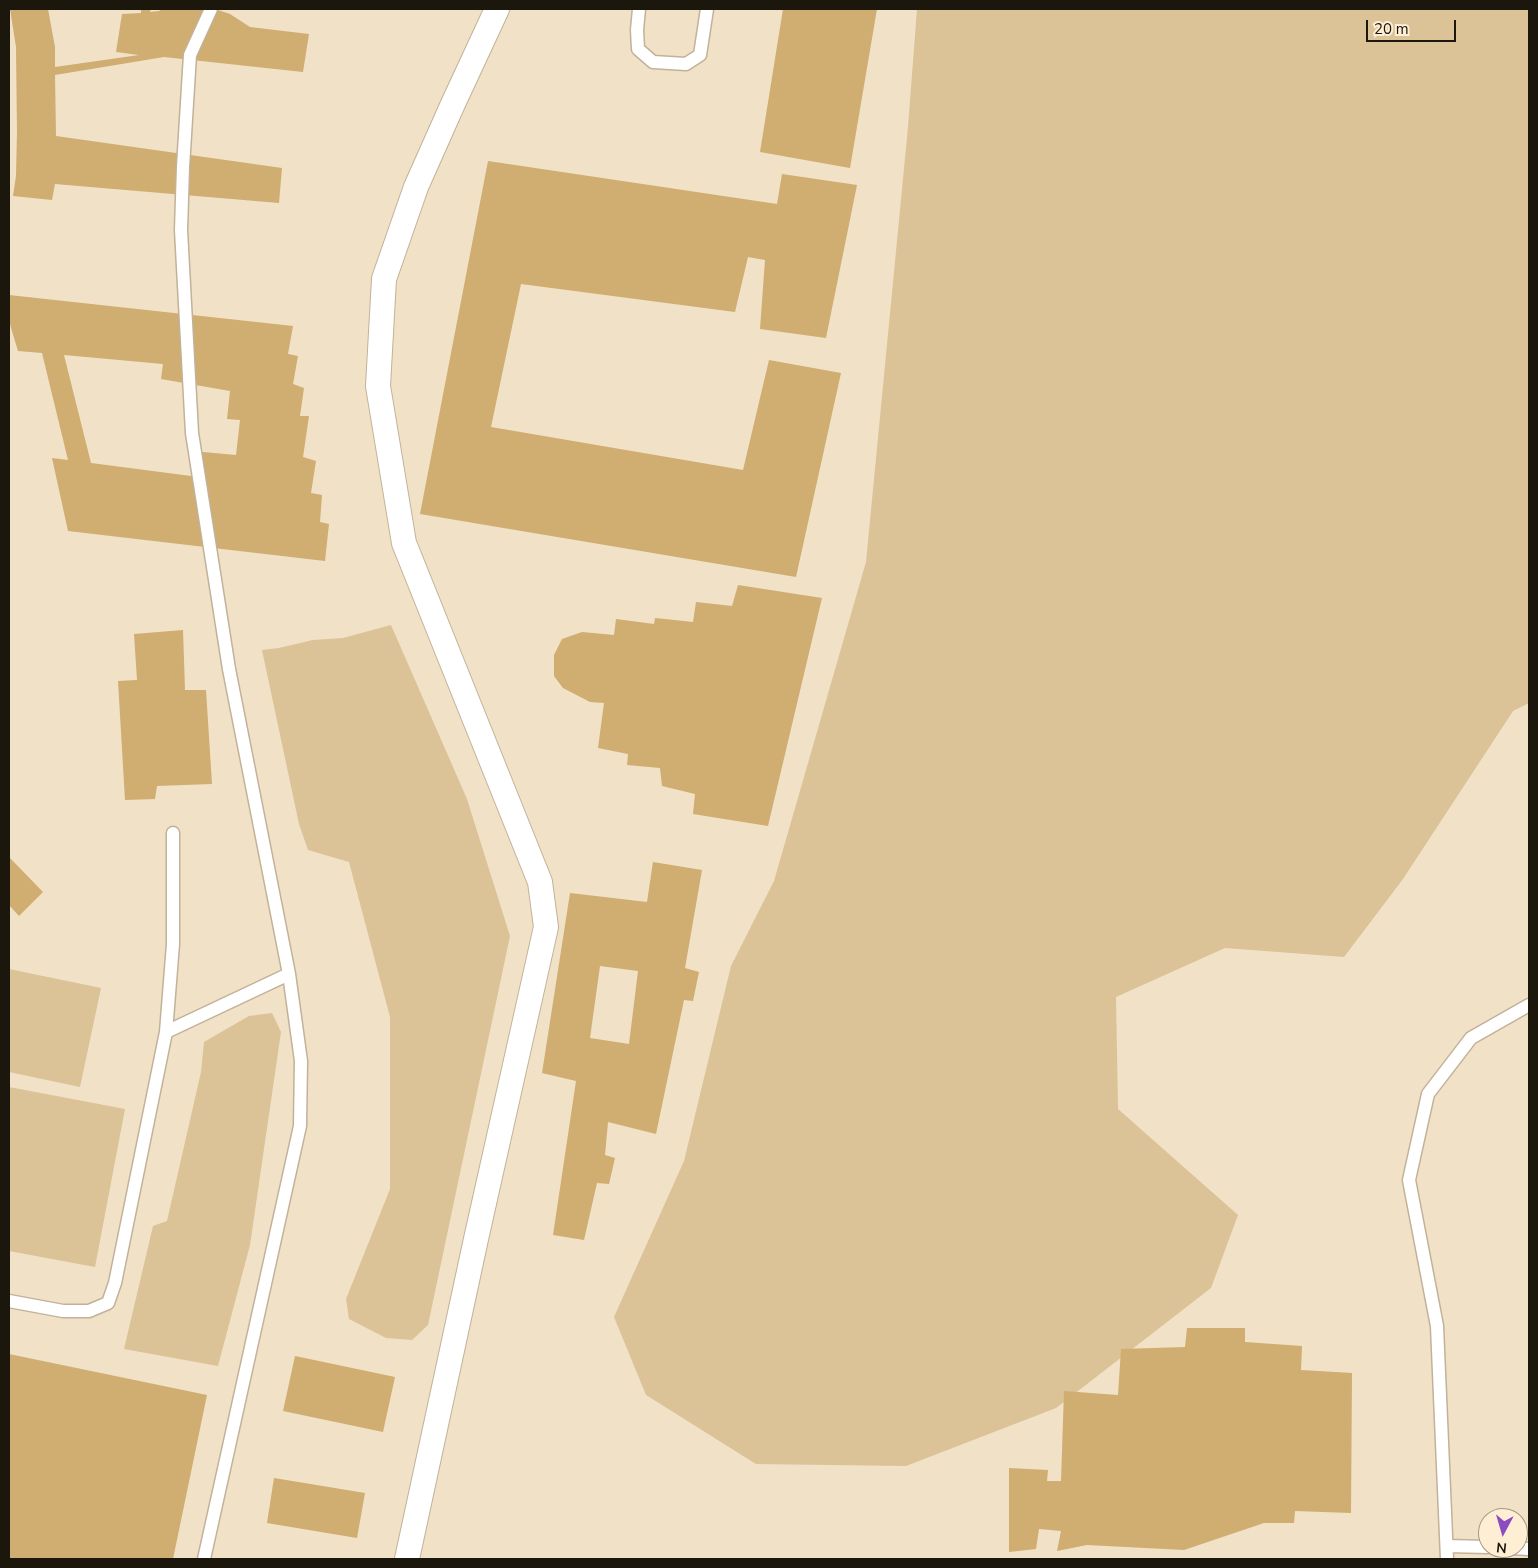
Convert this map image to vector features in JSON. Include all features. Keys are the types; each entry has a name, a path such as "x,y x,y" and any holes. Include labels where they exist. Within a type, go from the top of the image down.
{"street":[{"path":"407,1559 546,928 540,882 404,543 378,386 384,279 416,187 497,9"}],"lane":[{"path":"204,1559 300,1126 302,1061 289,974 229,669 192,433 181,230 183,167 190,55 211,9"},
{"path":"639,9 638,49 653,62 686,64 700,55 707,9"},
{"path":"9,1301 64,1311 89,1311 108,1303 115,1283 166,1032 173,944 173,833"},
{"path":"166,1032 289,974"},
{"path":"1478,1548 1447,1553 1436,1326 1409,1180 1428,1094 1471,1038 1529,1004"}],"shaded area":[{"path":"917,9 1529,9 1529,703 1513,711 1403,879 1344,957 1225,948 1116,997 1118,1109 1238,1215 1211,1288 1056,1408 906,1466 756,1464 646,1395 614,1317 684,1161 731,966 774,881 866,562 908,127"},
{"path":"391,625 467,799 510,936 428,1325 412,1340 386,1338 349,1319 346,1299 390,1189 390,1017 349,862 308,850 299,824 262,650 313,640 343,638"},
{"path":"9,969 101,988 80,1087 9,1072"},
{"path":"272,1013 281,1032 250,1245 218,1366 124,1349 153,1226 167,1221 201,1072 204,1042 249,1016"},
{"path":"9,1087 125,1109 95,1267 9,1251"}],"building":[{"path":"10,9 48,9 55,47 55,67 139,55 116,52 122,14 141,13 141,9 151,9 150,12 162,9 215,9 230,14 250,27 309,34 303,72 164,57 55,75 56,136 282,168 279,203 55,184 52,200 13,196 16,176 17,132 16,47"},
{"path":"783,9 877,9 850,168 760,152"},
{"path":"488,161 777,204 782,174 857,185 826,338 760,329 765,260 748,257 735,312 521,284 491,427 743,470 769,360 841,373 796,577 420,514"},
{"path":"9,295 293,326 288,354 298,356 293,384 304,388 300,416 309,416 303,457 316,461 311,493 322,495 320,522 329,524 325,561 68,531 52,458 68,460 42,353 18,351 9,321","holes":["64,355 163,364 161,379 230,391 227,419 240,420 236,455 192,451 191,476 91,463"]},
{"path":"738,585 822,598 768,826 693,814 695,794 662,786 660,768 627,765 628,754 598,748 604,703 590,702 563,688 554,676 554,655 562,639 582,632 614,635 616,619 654,624 655,618 693,622 696,602 732,606"},
{"path":"183,630 185,690 206,690 212,784 157,786 155,799 125,800 118,681 137,680 134,634"},
{"path":"9,857 43,892 19,916 9,905"},
{"path":"653,862 702,870 685,968 699,972 693,1001 684,1000 656,1134 608,1122 605,1155 615,1158 609,1184 597,1183 584,1240 553,1235 576,1081 542,1073 570,893 647,902","holes":["600,966 638,971 629,1044 590,1038"]},
{"path":"1187,1328 1245,1328 1245,1342 1302,1346 1301,1370 1352,1373 1351,1513 1295,1511 1294,1523 1264,1523 1184,1550 1087,1545 1057,1551 1061,1531 1039,1529 1036,1549 1009,1552 1009,1468 1048,1470 1047,1481 1061,1481 1064,1391 1118,1395 1121,1349 1185,1347"},
{"path":"9,1354 207,1395 173,1559 9,1558"},
{"path":"295,1356 395,1377 383,1432 283,1411"},
{"path":"274,1478 365,1493 357,1538 267,1523"}]}
